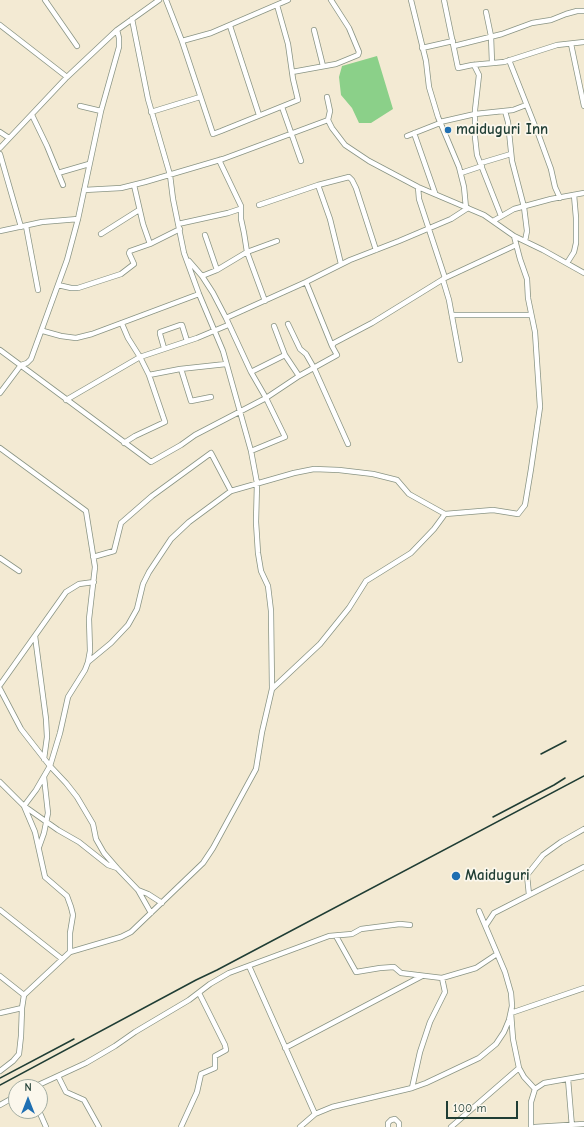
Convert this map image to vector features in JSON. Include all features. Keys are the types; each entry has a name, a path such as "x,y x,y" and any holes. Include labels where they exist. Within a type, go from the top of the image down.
{"street":[{"path":"45,0 77,46"},
{"path":"0,148 67,77 117,30 159,0"},
{"path":"166,0 182,41 213,134 298,100 288,44 277,5"},
{"path":"182,41 230,26 288,0"},
{"path":"292,72 336,64 358,55 359,52 349,28 331,0"},
{"path":"411,0 426,61 429,87 440,123 461,173 467,208"},
{"path":"444,0 458,68 504,62 557,45 584,42"},
{"path":"422,48 502,34 532,23 551,20 572,12 584,10"},
{"path":"486,12 491,36 492,63"},
{"path":"0,1071 13,1061 19,1054 24,995 70,952 121,937 131,932 202,863 213,848 256,769 262,732 272,689 271,623 268,586 261,571 258,553 256,522 257,483 251,450 215,331 199,294 186,258 173,199 170,175 151,112 132,19"},
{"path":"0,25 67,77"},
{"path":"230,26 259,115"},
{"path":"0,393 21,365 27,363 31,359 43,331 67,260 78,219 101,111 119,47 117,30"},
{"path":"314,30 323,66"},
{"path":"571,44 584,106"},
{"path":"509,60 551,169 555,187 560,198"},
{"path":"474,65 479,75 475,114 477,155 501,216"},
{"path":"151,112 200,96"},
{"path":"327,97 330,111 328,120 345,145 369,161 418,186 484,215 514,236 584,273"},
{"path":"407,136 440,123 475,114 505,111 526,105"},
{"path":"80,106 101,111"},
{"path":"282,107 300,162"},
{"path":"505,111 508,122 512,161 524,207 527,231 526,241"},
{"path":"32,115 63,185"},
{"path":"84,190 113,189 170,175 219,160 328,120"},
{"path":"0,132 9,138"},
{"path":"414,133 435,193"},
{"path":"0,154 24,226 38,290"},
{"path":"461,173 481,164 511,154"},
{"path":"219,160 241,206 240,209 247,252 265,301"},
{"path":"58,173 89,164"},
{"path":"259,205 318,185 350,177 376,250"},
{"path":"134,185 139,210 150,244"},
{"path":"318,185 330,218 342,264"},
{"path":"418,186 419,199 444,279 460,360"},
{"path":"493,221 514,209 584,193"},
{"path":"567,264 574,252 576,243 574,195"},
{"path":"226,318 342,264 451,219 467,208"},
{"path":"58,285 78,288 121,274 134,264 129,253 130,251 150,244 179,226 240,209"},
{"path":"101,234 139,210"},
{"path":"0,231 42,222 78,219"},
{"path":"205,235 217,270"},
{"path":"88,662 111,643 128,625 137,609 143,584 170,539 189,522 231,491 294,472 314,469 339,470 373,474 397,480 409,494 445,514 493,510 518,514 525,505 532,469 540,407 535,332 531,315 527,279 514,236"},
{"path":"202,276 217,270 247,252 277,241"},
{"path":"332,346 334,343 372,323 444,279 516,245"},
{"path":"186,258 202,276 226,318 251,372 266,398 285,437 251,450"},
{"path":"0,350 151,462 195,435 266,398 299,376 337,355 306,282"},
{"path":"43,331 76,338 122,324 199,294"},
{"path":"452,315 531,315"},
{"path":"122,324 128,338 149,375 165,422 135,436 124,443"},
{"path":"288,324 300,349 306,354 314,368 348,444"},
{"path":"164,348 160,332 180,325 182,325 187,341"},
{"path":"66,400 140,357 228,325"},
{"path":"274,326 286,355 299,376"},
{"path":"251,372 286,355"},
{"path":"149,375 181,369 226,364"},
{"path":"181,369 191,401 211,397"},
{"path":"0,448 86,511 95,566 89,619 90,651 88,662 85,670 68,697 60,733 50,766 24,806"},
{"path":"93,557 114,551 121,523 152,496 211,453 231,491"},
{"path":"272,689 320,644 349,608 366,581 411,553 434,529 445,514"},
{"path":"0,558 19,571"},
{"path":"0,685 66,592 79,584 94,582"},
{"path":"35,636 46,719 47,737 44,759"},
{"path":"0,689 21,729 44,759 77,797 93,824 98,844 117,868 138,890 151,913"},
{"path":"39,848 48,813 44,777"},
{"path":"0,782 24,806 58,830 79,842 108,865 117,868"},
{"path":"24,806 39,848 45,877 67,896 71,907 73,915 70,932 70,952"},
{"path":"529,895 527,875 543,855 561,842 584,829"},
{"path":"486,925 494,913 584,867"},
{"path":"138,890 148,894 162,903"},
{"path":"0,910 62,959"},
{"path":"479,911 510,986 512,1000 511,1013 513,1039 520,1068 524,1077 535,1089"},
{"path":"48,1081 115,1046 229,973 328,936 352,934 361,929 400,924 410,925"},
{"path":"336,936 356,972 394,967 402,973 442,978 476,968 497,954"},
{"path":"248,966 315,1114"},
{"path":"0,976 24,995"},
{"path":"286,1048 423,976"},
{"path":"412,1088 420,1052 430,1022 445,992 442,978"},
{"path":"511,1013 584,988"},
{"path":"181,1127 197,1092 201,1074 215,1068 215,1056 226,1050 225,1045 199,993"},
{"path":"0,1014 22,1008"},
{"path":"300,1127 315,1114 332,1108 412,1088 479,1058 485,1054 500,1038 507,1026 511,1013"},
{"path":"451,1127 520,1068"},
{"path":"58,1076 66,1092 84,1100 99,1127"},
{"path":"530,1127 531,1102 535,1089 544,1083 584,1076"},
{"path":"568,1078 572,1126"},
{"path":"388,1127 388,1123 395,1119 399,1123 399,1127"},
{"path":"535,1127 572,1126 584,1124"}],"green space":[{"path":"377,56 393,109 371,123 359,123 352,108 341,95 339,77 342,66"}],"railway":[{"path":"541,754 566,741"},
{"path":"0,1085 584,776"},
{"path":"493,817 565,778"},
{"path":"0,1078 74,1039"}],"place":[{"name":"maiduguri Inn","path":"448,130"},
{"name":"Maiduguri","path":"456,876"}]}
